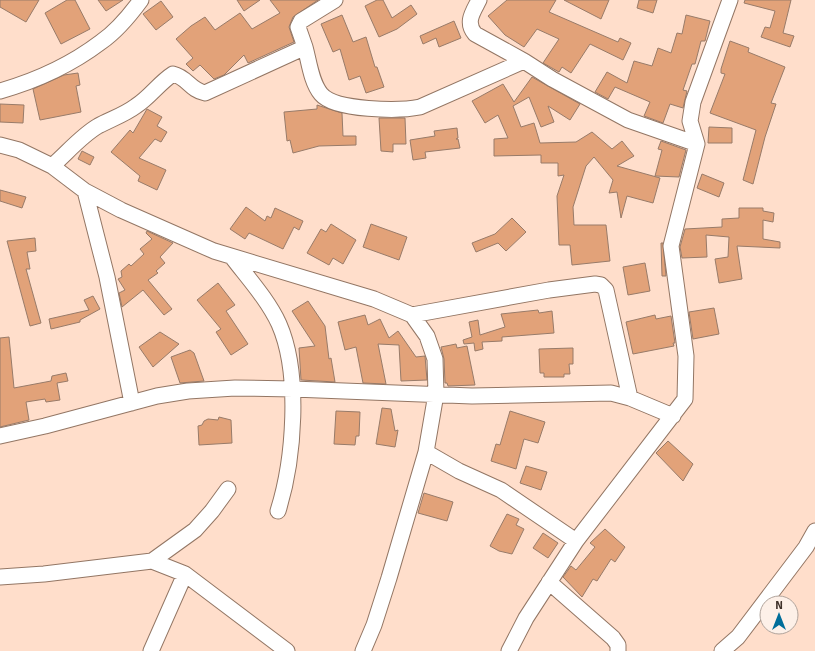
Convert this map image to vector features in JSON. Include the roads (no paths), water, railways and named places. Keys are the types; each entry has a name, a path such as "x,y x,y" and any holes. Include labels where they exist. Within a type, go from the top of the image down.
{"street":[{"path":"0,91 36,79 75,59 96,46 128,16 141,0"},
{"path":"335,0 300,21 298,27 316,84 322,95 352,106 371,109 406,110 420,107 524,61"},
{"path":"479,0 469,21 470,28 475,34 524,61 552,79 628,120 697,144"},
{"path":"509,651 516,635 576,540 685,399 686,356 671,246 697,144 690,121 693,102 730,0"},
{"path":"52,166 88,133 138,106 164,80 173,74 180,76 196,91 205,93 305,47"},
{"path":"0,145 19,150 52,166 85,191 175,235 232,257 374,299 412,315 427,336 435,359 436,394 426,452 385,592 374,625 363,651"},
{"path":"85,191 107,277 132,403"},
{"path":"232,257 267,304 278,323 286,342 292,389 290,451 286,477 278,510"},
{"path":"412,315 549,290 595,284 601,285 606,290 630,398"},
{"path":"0,436 45,426 132,403 188,391 235,388 472,396 611,393 630,398 673,416"},
{"path":"426,452 459,471 501,490 576,540"},
{"path":"152,561 195,530 228,489"},
{"path":"722,651 738,637 810,550 815,531"},
{"path":"0,577 44,574 152,561 185,574 287,651"},
{"path":"151,651 185,574"},
{"path":"549,582 613,638 618,645 618,651"}]}
